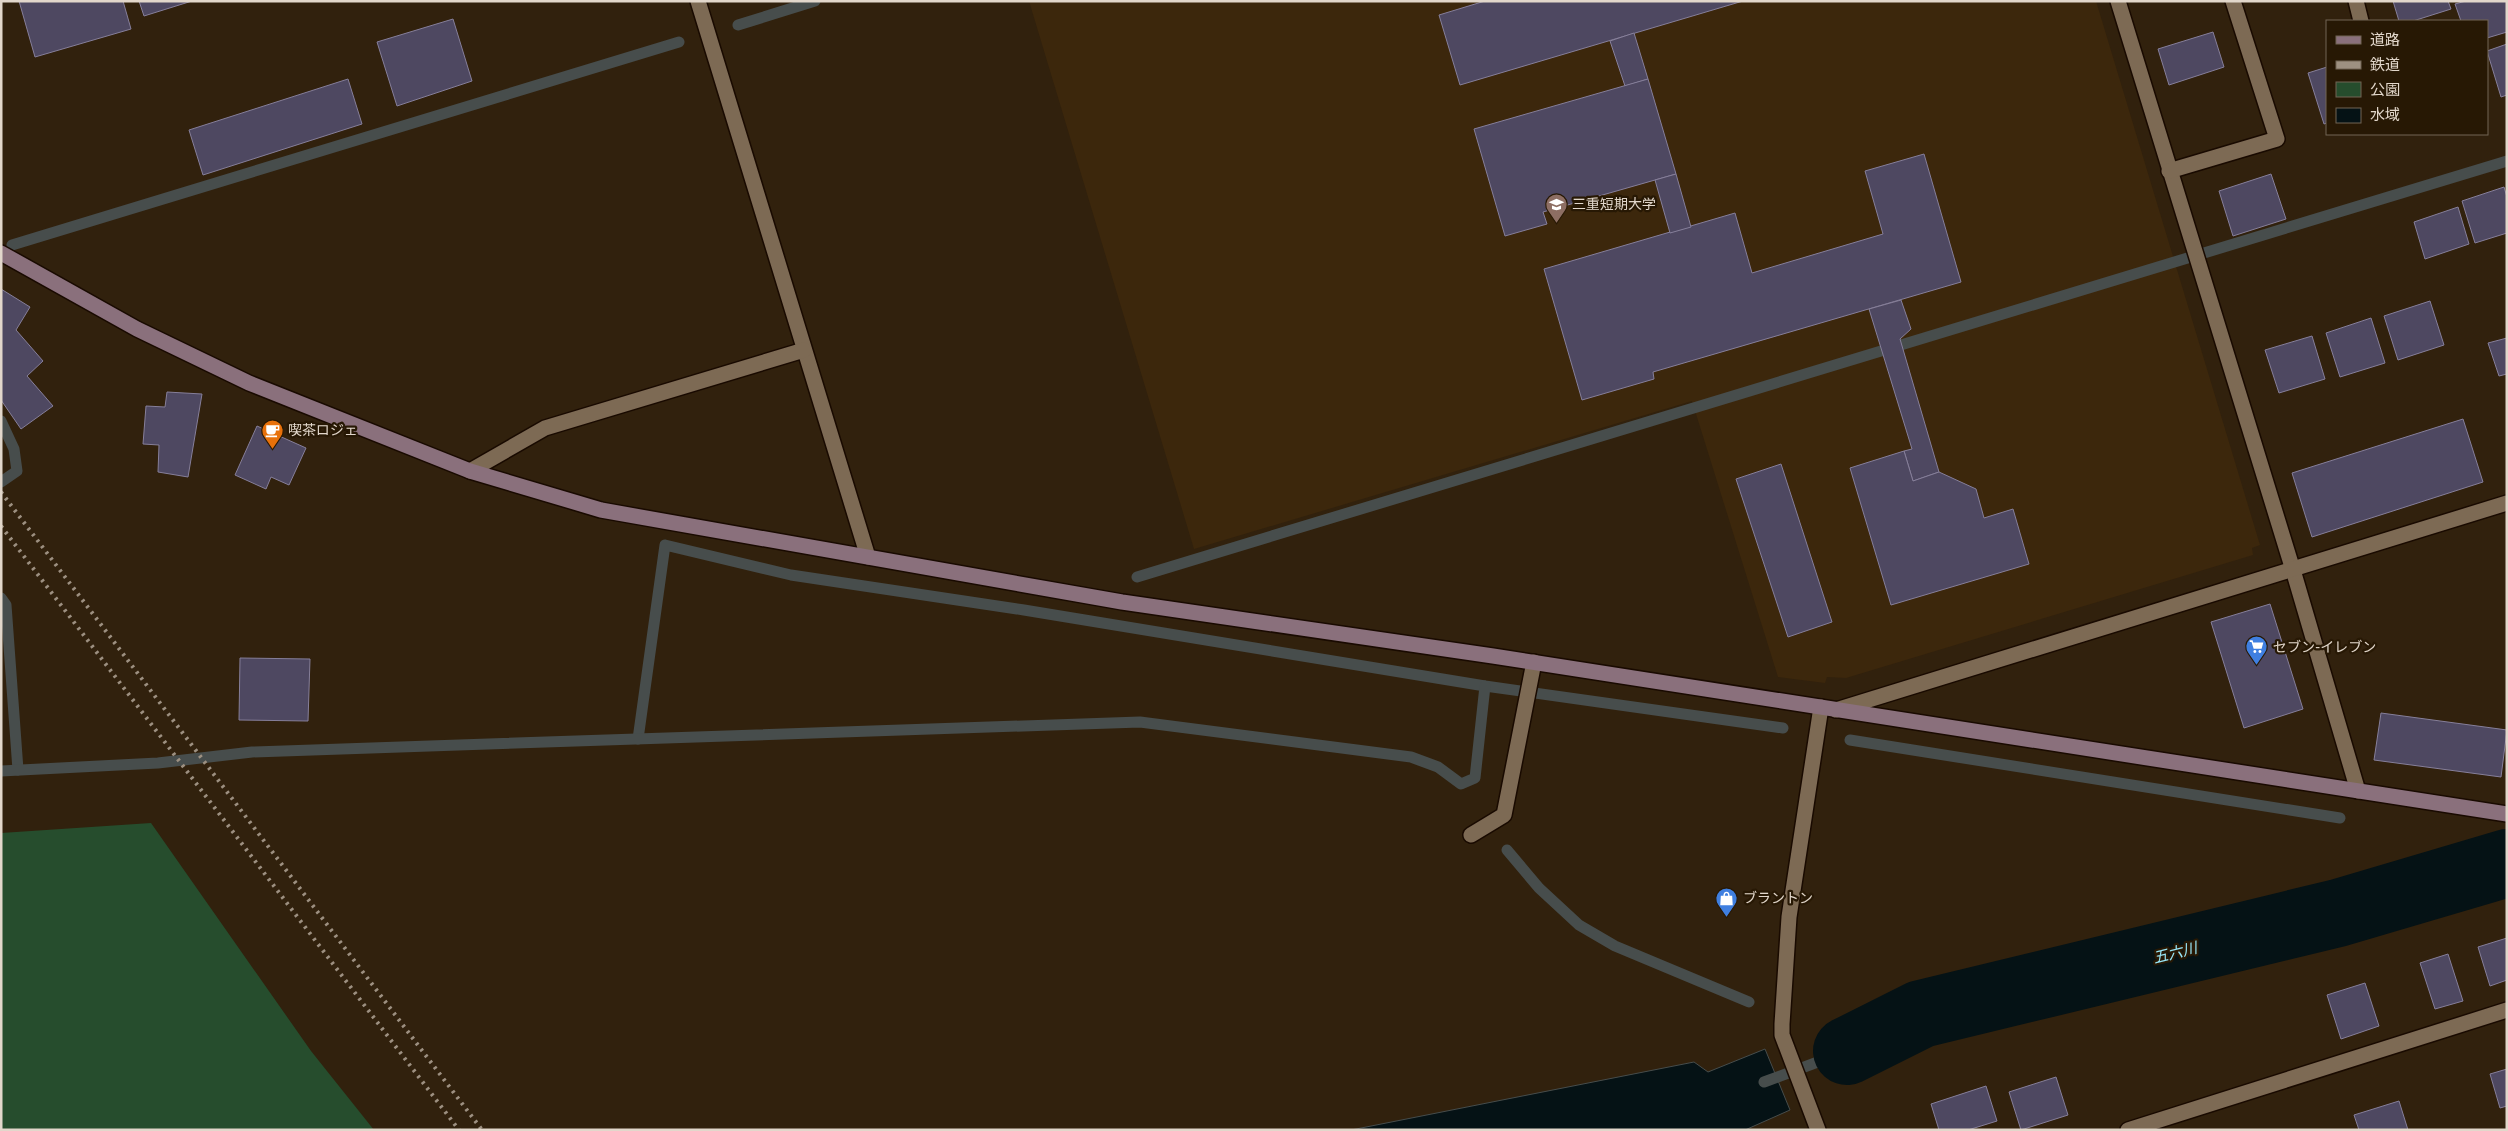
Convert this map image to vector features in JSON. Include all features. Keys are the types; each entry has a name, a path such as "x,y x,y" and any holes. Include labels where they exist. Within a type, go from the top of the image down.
{"street":[{"path":"698,1 868,557"},
{"path":"2118,1 2293,570 2358,791"},
{"path":"2169,171 2277,139 2233,1"},
{"path":"2356,1 2362,20"},
{"path":"1,253 137,329 249,382 470,471 601,510 1122,602 1533,670 1828,708 2507,814"},
{"path":"470,471 544,428 804,350"},
{"path":"1828,708 2293,570 2507,503"},
{"path":"1471,835 1504,815 1533,670"},
{"path":"1817,1127 1782,1035 1789,917 1828,708"},
{"path":"2128,1130 2153,1126 2507,1010"}],"shaded area":[{"path":"1029,1 2096,1 2260,545 2252,548 2253,555 1846,678 1827,677 1825,683 1778,677 1692,401 1194,549"}],"green space":[{"path":"151,823 311,1051 374,1130 1,1130 1,833"}],"water":[{"path":"1765,1049 1790,1110 1745,1130 1351,1130 1694,1062 1708,1072"}],"building":[{"path":"19,1 123,1 131,29 35,57"},
{"path":"139,1 192,1 144,16"},
{"path":"1485,1 1743,1 1460,85 1439,15"},
{"path":"2393,1 2448,1 2451,9 2416,20 2399,20"},
{"path":"2466,1 2507,1 2507,32 2488,38 2488,20 2461,20 2455,4"},
{"path":"453,19 472,81 397,106 377,42"},
{"path":"2213,32 2224,67 2169,85 2158,49"},
{"path":"1634,33 1648,79 1625,86 1610,41"},
{"path":"2507,44 2507,95 2501,97 2488,51"},
{"path":"2326,67 2326,123 2324,124 2308,73"},
{"path":"348,79 362,124 203,175 189,130"},
{"path":"1648,79 1676,174 1543,212 1547,224 1505,236 1474,129"},
{"path":"1924,154 1961,282 1653,372 1654,379 1582,400 1544,269 1735,213 1752,273 1883,234 1865,171"},
{"path":"1676,174 1691,227 1670,233 1655,180"},
{"path":"2271,174 2286,219 2233,236 2219,191"},
{"path":"2504,187 2507,197 2507,233 2475,243 2462,201"},
{"path":"2458,207 2469,244 2425,259 2414,222"},
{"path":"1,289 30,307 16,330 43,361 27,376 53,406 21,429 1,400"},
{"path":"1901,300 1911,329 1900,339 1939,472 1913,481 1904,451 1912,449 1869,309"},
{"path":"2430,301 2444,345 2398,360 2384,316"},
{"path":"2371,318 2385,363 2340,377 2326,333"},
{"path":"2312,336 2325,379 2279,393 2265,350"},
{"path":"2507,338 2507,374 2499,376 2488,343"},
{"path":"167,392 202,394 188,477 158,472 159,445 143,444 146,406 165,407"},
{"path":"2463,419 2483,482 2312,537 2292,473"},
{"path":"257,426 306,448 289,485 271,477 266,489 235,475"},
{"path":"1904,451 1913,481 1939,472 1976,489 1984,518 2013,509 2029,564 1891,605 1850,468"},
{"path":"1781,464 1832,622 1788,637 1736,479"},
{"name":"セブン-イレブン","path":"2270,604 2303,709 2244,728 2211,622"},
{"path":"240,658 310,659 308,721 239,720"},
{"path":"2381,713 2507,730 2501,777 2374,760"},
{"path":"2507,938 2507,980 2490,986 2478,947"},
{"path":"2448,954 2463,1001 2435,1009 2420,963"},
{"path":"2365,983 2379,1026 2341,1039 2327,995"},
{"path":"2507,1069 2507,1106 2500,1108 2490,1074"},
{"path":"2056,1077 2068,1115 2021,1130 2009,1092"},
{"path":"1986,1086 1997,1121 1968,1130 1939,1130 1931,1104"},
{"path":"2399,1101 2408,1130 2359,1130 2354,1115"}],"waterway":[{"path":"738,25 815,1"},
{"path":"12,245 679,42"},
{"path":"1137,577 2507,161"},
{"path":"1,421 14,449 17,471 1,482"},
{"path":"638,739 665,545 791,575 1024,610 1485,686 1783,728"},
{"path":"1,598 6,605 18,770"},
{"path":"1,771 158,763 252,752 1140,722 1411,757 1438,767 1461,784 1475,778 1485,686"},
{"path":"1850,740 2340,818"},
{"path":"1507,850 1539,888 1579,925 1615,946 1749,1002"},
{"name":"五六川","path":"1847,1051 1921,1014 2338,913 2507,863"},
{"path":"1764,1082 1847,1051"}],"railway":[{"path":"1,492 482,1130"},
{"path":"1,526 459,1130"}],"place":[{"name":"三重短期大学","path":"1556,223"},
{"name":"喫茶ロジェ","path":"272,449"},
{"name":"セブン-イレブン","path":"2257,666"},
{"name":"ブラントン","path":"1727,917"}]}
